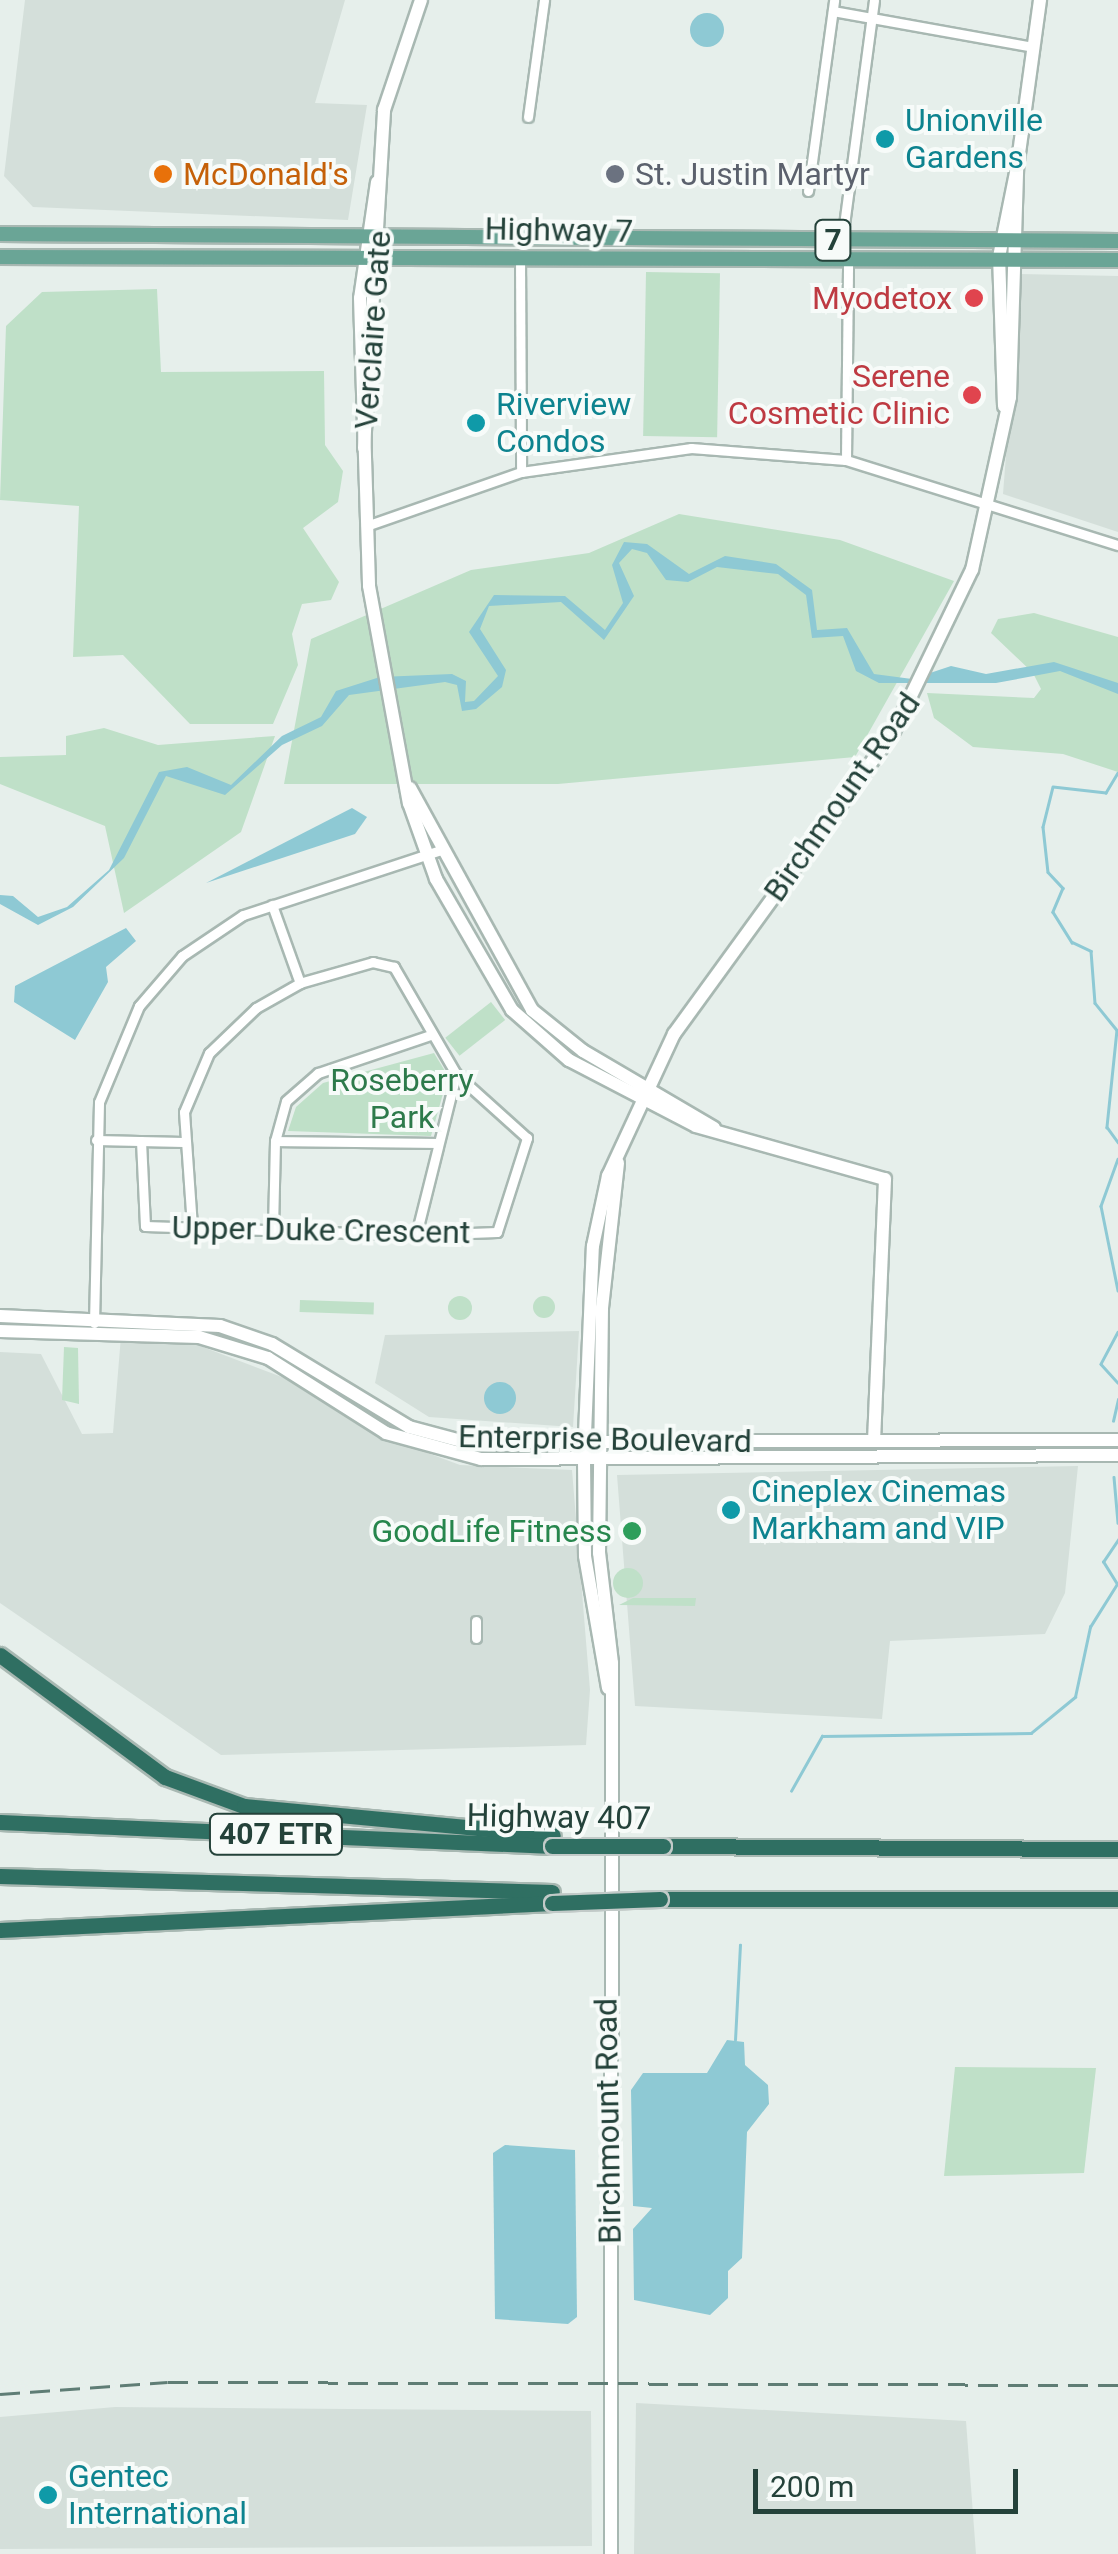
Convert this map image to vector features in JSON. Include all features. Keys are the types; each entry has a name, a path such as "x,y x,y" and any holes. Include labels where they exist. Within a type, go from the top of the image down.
{"highway":[{"path":"0,1655 165,1777 244,1806 553,1841"},
{"name":"Highway 407","path":"0,1822 662,1846 1118,1849"},
{"name":"407 ETR","path":"0,1876 552,1898 1118,1899"},
{"path":"0,1930 552,1898"}],"main road":[{"name":"Verclaire Gate","path":"364,448 370,248 386,98 421,0"},
{"name":"Birchmount Road","path":"608,1688 585,1556 593,1246 618,1163 647,1092 722,962 894,731 962,594 992,501 1004,406 1007,249 1040,0"},
{"name":"Highway 7","path":"0,234 520,257 848,258 1118,241"},
{"name":"Highway 7","path":"0,256 842,240 1118,260"},
{"name":"Verclaire Gate","path":"364,448 370,413 370,248"},
{"path":"364,448 365,527 380,671 410,788 434,852 532,1010 582,1051 715,1129 886,1179 874,1440"},
{"name":"Birchmount Road","path":"611,2554 608,1688 600,1451 618,1163"},
{"name":"Enterprise Boulevard","path":"0,1316 94,1324 220,1326 272,1344 409,1426 465,1442 585,1451 1118,1455"},
{"name":"Enterprise Boulevard","path":"0,1331 94,1324"},
{"name":"Enterprise Boulevard","path":"600,1451 874,1440 1118,1440"}],"street":[{"path":"528,117 544,0"},
{"path":"808,191 834,0"},
{"path":"842,240 874,0"},
{"path":"833,12 1034,47"},
{"path":"520,257 521,472"},
{"path":"846,460 848,258"},
{"path":"365,527 521,472 660,449 846,460 992,501 1118,545"},
{"path":"94,1324 96,1140 108,1070 139,1006 182,956 272,904 434,852"},
{"path":"192,1226 184,1142 192,1084 209,1053 256,1008 300,984 272,904"},
{"name":"Upper Duke Crescent","path":"141,1141 142,1223 416,1234 497,1232 524,1154 521,1124 456,1074 388,963 300,984"},
{"path":"273,1228 274,1141 301,1083 430,1035"},
{"path":"416,1234 435,1144 456,1074"},
{"path":"96,1140 184,1142"},
{"path":"274,1141 435,1144"},
{"path":"874,1440 874,1455"},
{"path":"476,1621 476,1638"}],"shaded area":[{"path":"25,0 345,0 315,103 367,105 348,220 33,207 4,176"},
{"path":"1020,274 1118,276 1118,532 1003,494"},
{"path":"579,1331 573,1427 429,1417 375,1383 385,1335"},
{"path":"121,1336 195,1344 295,1382 371,1432 460,1465 572,1470 590,1690 586,1745 221,1755 0,1603 0,1352 41,1354 82,1434 113,1433"},
{"path":"1078,1466 1065,1593 1045,1634 890,1641 882,1719 635,1706 617,1475"},
{"path":"636,2403 966,2421 976,2554 634,2554"},
{"path":"115,2407 591,2411 592,2546 0,2549 0,2417"}],"green space":[{"path":"646,272 720,273 717,437 643,436"},
{"path":"157,289 161,372 324,371 325,445 343,471 338,502 303,528 339,582 331,600 302,604 292,634 298,665 273,724 190,724 123,655 73,657 79,506 0,500 6,326 42,292"},
{"path":"679,514 840,540 954,581 855,757 558,784 284,784 311,639 471,570 589,553"},
{"path":"1034,613 1118,637 1118,772 1063,754 973,747 934,718 927,693 1034,698 1041,689 1033,673 991,633 998,619"},
{"path":"104,728 158,745 275,736 241,832 124,913 105,826 0,784 0,757 66,755 66,736"},
{"path":"491,1002 505,1020 459,1056 445,1038"},
{"name":"Roseberry Park","path":"434,1053 448,1076 431,1136 288,1131 296,1107 323,1083"},
{"path":"460,1296 469,1299 469,1317 460,1320 451,1317 448,1308 451,1299"},
{"path":"540,1296 548,1296 555,1307 548,1318 540,1318 533,1311 533,1303"},
{"path":"300,1300 374,1303 374,1315 300,1312"},
{"path":"64,1347 78,1348 79,1404 62,1400"},
{"path":"628,1568 642,1577 643,1583 634,1597 628,1598 614,1589 613,1583 622,1569"},
{"path":"633,1598 696,1598 695,1606 619,1605"},
{"path":"955,2067 1096,2068 1084,2173 944,2176"}],"water":[{"path":"707,13 719,18 724,30 719,42 707,47 695,42 690,30 695,18"},
{"path":"624,542 647,544 689,574 725,556 776,564 812,590 817,630 847,628 874,674 912,679 951,666 986,674 1054,662 1118,683 1118,694 1060,671 996,683 879,683 856,671 843,636 812,638 806,595 778,574 717,567 688,582 666,580 647,553 632,549 619,563 634,596 604,640 561,602 489,606 480,629 506,670 502,687 476,709 462,711 457,685 445,682 349,695 322,726 282,745 225,795 166,776 124,858 73,907 38,925 0,904 0,895 13,896 38,917 67,907 109,870 159,772 187,767 231,785 282,736 321,717 336,691 380,677 452,674 466,681 465,702 474,701 498,676 469,632 494,595 565,596 605,630 623,603 612,565"},
{"path":"352,808 367,817 355,834 206,883"},
{"path":"126,928 136,941 106,967 108,982 75,1040 14,1002 15,986"},
{"path":"500,1382 511,1387 516,1398 511,1409 500,1414 489,1409 484,1398 489,1387"},
{"path":"727,2040 744,2042 745,2065 768,2085 769,2104 747,2132 742,2258 728,2271 728,2298 710,2315 634,2300 633,2229 652,2208 633,2206 631,2090 643,2073 707,2073"},
{"path":"505,2145 575,2150 577,2317 568,2324 495,2319 493,2153"}],"waterway":[{"path":"1118,773 1106,793 1053,787 1043,827 1048,872 1063,888 1053,912 1072,942 1091,951 1095,1003 1117,1030 1107,1127 1118,1142"},
{"path":"1118,1159 1101,1206 1118,1290"},
{"path":"1118,1332 1101,1364 1118,1383"},
{"path":"1113,1421 1118,1400"},
{"path":"1114,1477 1118,1523"},
{"path":"791,1791 822,1736 1031,1733 1075,1697 1090,1627 1117,1584 1103,1562 1118,1540"},
{"path":"735,2040 740,1945"}],"railway":[{"path":"0,2394 168,2382 1118,2385"}],"place":[{"name":"Unionville Gardens","path":"885,139"},
{"name":"McDonald's","path":"163,174"},
{"name":"St. Justin Martyr","path":"615,174"},
{"name":"Myodetox","path":"974,298"},
{"name":"Serene Cosmetic Clinic","path":"972,395"},
{"name":"Riverview Condos","path":"476,423"},
{"name":"Cineplex Cinemas Markham and VIP","path":"731,1510"},
{"name":"GoodLife Fitness","path":"632,1531"},
{"name":"Gentec International","path":"48,2495"}]}
